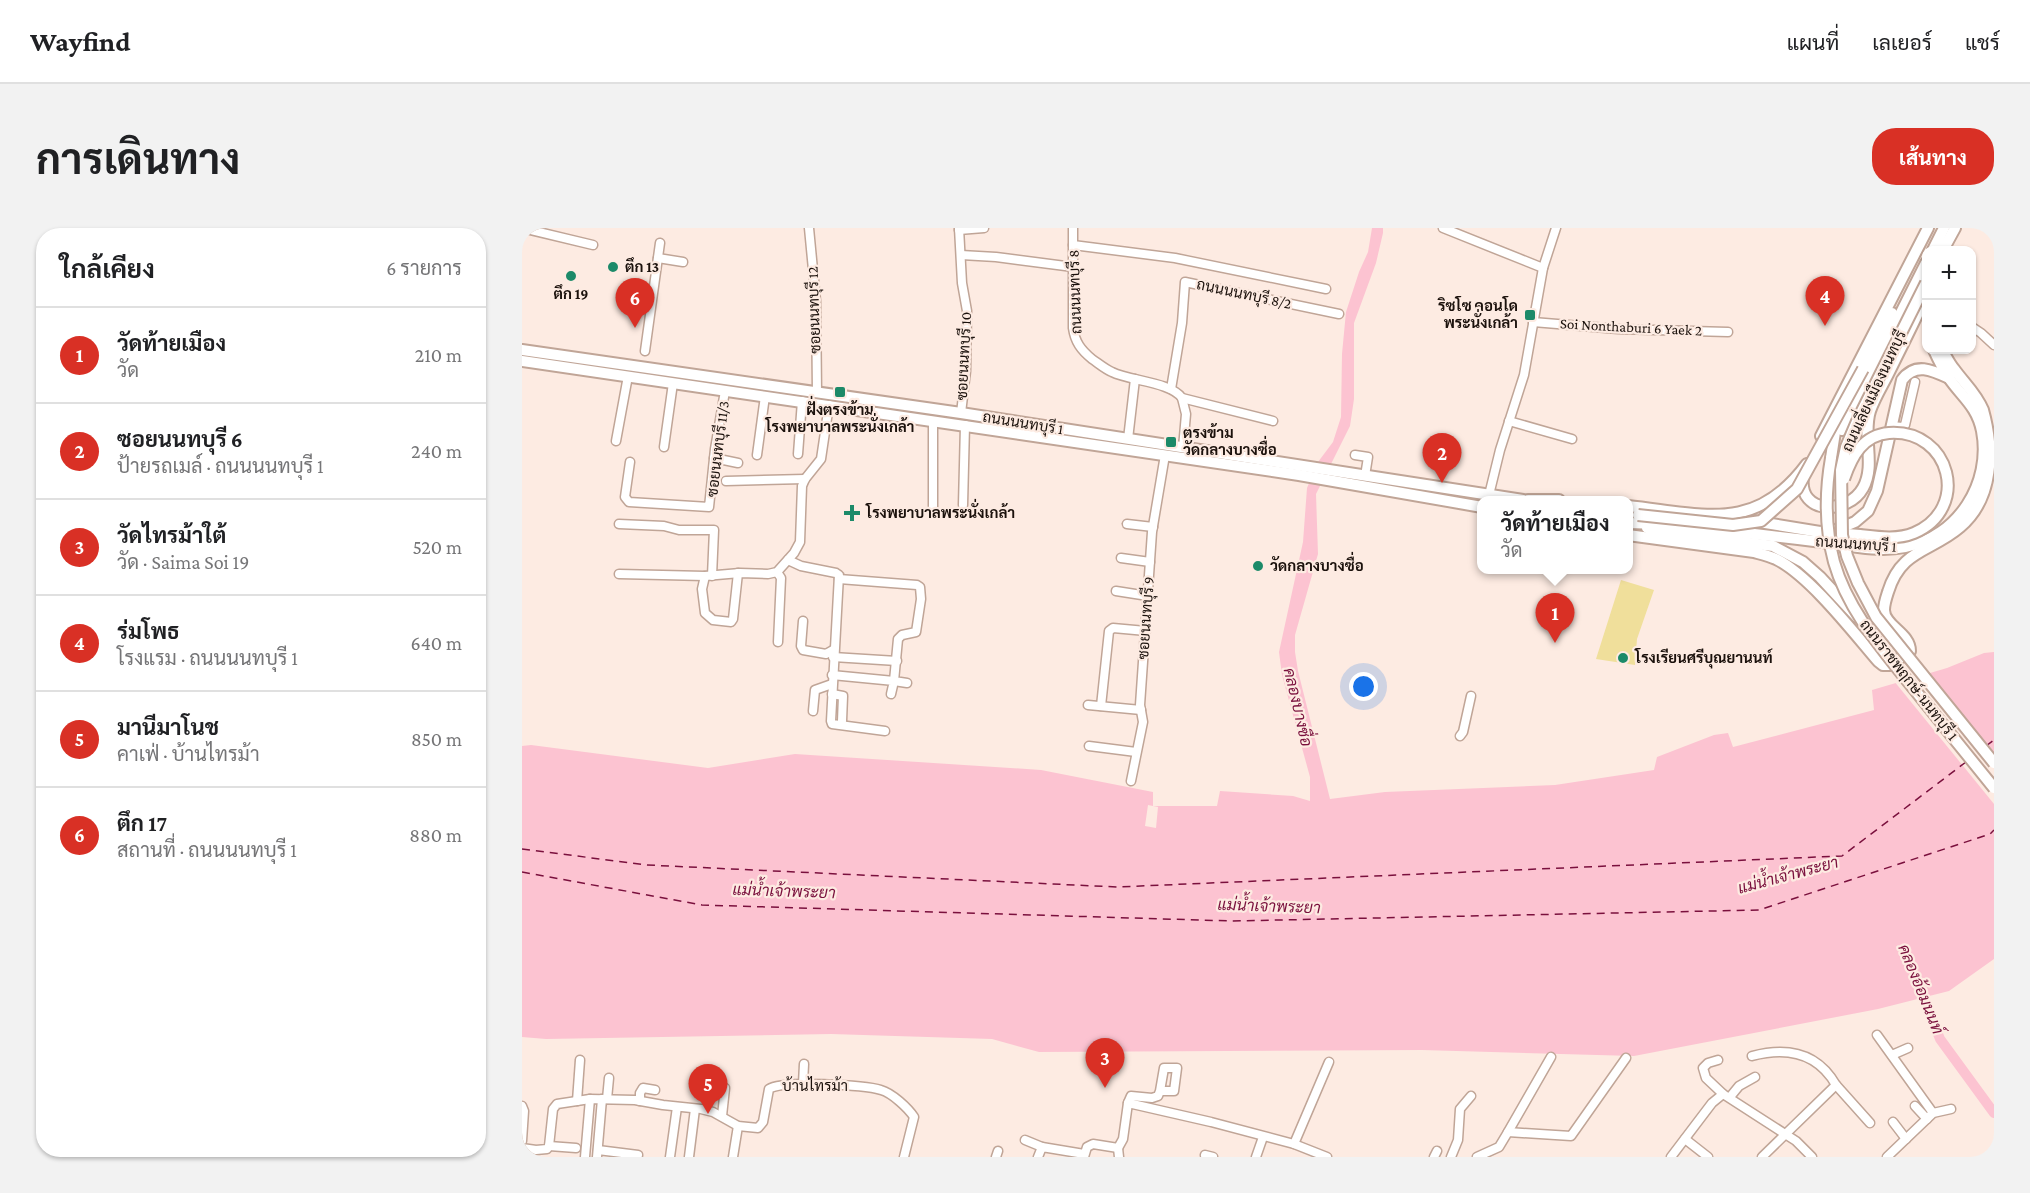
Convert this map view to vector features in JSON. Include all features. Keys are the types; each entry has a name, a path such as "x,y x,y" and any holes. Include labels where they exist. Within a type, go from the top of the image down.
{"main road":[{"path":"1924,300 1870,411 1867,441 1869,469 1863,488 1850,501 1835,507 1823,507 1812,503 1802,486 1807,464 1928,228"},
{"path":"1831,458 1835,432 1842,412 1935,228"},
{"path":"1935,246 1944,228"},
{"path":"1945,246 1954,228"},
{"path":"1953,246 1962,228"},
{"name":"ถนนเลี่ยงเมืองนนทบุรี","path":"1831,458 1845,424 1922,271"},
{"name":"ถนนเลี่ยงเมืองนนทบุรี","path":"1891,635 1876,617 1857,583 1847,556 1842,535 1840,470 1846,447 1858,419 1922,291"},
{"name":"ถนนนนทบุรี 1","path":"522,350 1128,439 1338,477 1477,506"},
{"name":"ถนนนนทบุรี 1","path":"1633,523 1660,524 1859,547 1906,547 1929,538 1951,524 1967,507 1980,478 1983,465 1982,430 1976,411 1949,379 1936,354"},
{"path":"1633,536 1754,552 1774,558 1813,588 1878,661 1890,666 1910,651 1907,641 1885,616 1884,606 1891,582 1899,568 1913,555 1942,540 1961,526 1975,511 1990,480 1994,453 1990,428 1983,408 1971,388 1954,370 1944,354"},
{"name":"ถนนนนทบุรี 1","path":"522,361 1165,455 1300,471"},
{"path":"1633,514 1733,525 1761,521 1797,489 1863,369"},
{"path":"1820,532 1836,530 1855,522 1868,511 1877,491 1902,380 1906,374 1917,369 1927,370 1949,379"},
{"path":"1633,506 1723,516 1820,532 1891,538 1914,533 1929,525 1941,513 1946,500 1948,478 1941,460 1928,443 1918,438 1895,433 1880,434 1864,442 1853,456 1840,492"},
{"name":"ถนนราชพฤกษ์-นนทบุรี 1","path":"1831,458 1827,479 1826,509 1834,563 1845,587 1866,629 1994,788"},
{"path":"1723,516 1753,510 1772,500 1786,489 1807,464"},
{"name":"ถนนนนทบุรี 1","path":"1338,477 1365,476 1495,496"},
{"path":"1633,524 1659,531 1773,546 1789,553 1820,577 1866,629"},
{"name":"ถนนราชพฤกษ์-นนทบุรี 1","path":"1891,635 1994,764"}],"street":[{"path":"522,228 592,245"},
{"name":"ซอยนนทบุรี 12","path":"809,228 816,301 817,393"},
{"path":"959,229 984,228"},
{"name":"ถนนนนทบุรี 8","path":"1073,228 1073,328 1077,343 1083,352 1112,372 1171,389 1182,398 1273,421"},
{"path":"1443,228 1543,268"},
{"path":"1489,495 1500,450 1524,375 1543,268 1556,228"},
{"name":"ซอยนนทบุรี 10","path":"959,229 962,283 967,310 966,371 961,413"},
{"path":"645,351 660,243"},
{"path":"1073,245 1175,258 1326,289"},
{"path":"961,255 1073,267"},
{"path":"658,258 683,262"},
{"name":"ถนนนนทบุรี 8/2","path":"1171,389 1182,323 1185,282 1339,314"},
{"name":"Soi Nonthaburi 6 Yaek 2","path":"1533,322 1618,329 1728,332"},
{"path":"1976,330 1994,345"},
{"path":"616,441 628,376"},
{"path":"1128,439 1135,379"},
{"path":"1891,426 1903,427 1905,425 1915,382"},
{"path":"664,447 673,383"},
{"name":"ซอยนนทบุรี 11/3","path":"630,462 625,497 629,502 709,507 725,391"},
{"path":"757,455 765,396"},
{"path":"1182,398 1186,414 1182,448"},
{"path":"798,454 802,401"},
{"path":"619,574 709,576 777,572 800,542 802,486 805,479 818,465 823,452 829,405"},
{"path":"933,421 933,513"},
{"path":"1509,421 1572,439"},
{"path":"963,505 965,425"},
{"name":"ซอยนนทบุรี 9","path":"1131,781 1143,722 1141,710 1150,562 1153,527 1165,455"},
{"path":"1355,455 1368,457 1365,476"},
{"path":"714,458 738,464"},
{"path":"726,480 805,479"},
{"path":"619,524 668,526 679,530 714,530 709,576 702,589 705,613 713,620 731,622 733,619 738,573"},
{"path":"1127,525 1153,527"},
{"path":"1121,558 1150,562"},
{"path":"788,560 801,566 836,573 839,579 833,654 832,724 885,731"},
{"path":"777,572 781,578 778,642"},
{"path":"839,579 920,587 921,599 917,629 916,632 902,635 898,639 891,694"},
{"path":"1116,591 1148,596"},
{"path":"802,621 801,646 803,650 897,661"},
{"path":"1101,706 1109,632 1113,628 1146,631"},
{"path":"813,711 817,688 832,684 894,681 907,683"},
{"path":"832,684 843,696 842,722"},
{"path":"1460,736 1463,732 1471,696"},
{"path":"1088,705 1141,710"},
{"path":"1089,746 1136,752"},
{"path":"1877,1035 1930,1116"},
{"path":"1892,1055 1908,1048"},
{"path":"1752,1056 1779,1051 1819,1063 1836,1086 1870,1123"},
{"path":"1476,1157 1499,1147 1551,1057"},
{"path":"1508,1132 1571,1136 1626,1058"},
{"path":"577,1101 580,1060"},
{"path":"1718,1060 1705,1065 1704,1074 1726,1096 1785,1134 1812,1157"},
{"path":"1294,1144 1329,1062"},
{"path":"803,1084 804,1064"},
{"path":"1674,1156 1712,1103 1755,1077"},
{"path":"609,1078 597,1154 638,1155"},
{"name":"บ้านไทรม้า","path":"738,1126 758,1128 761,1126 767,1095 772,1087 803,1084 884,1090 914,1117 904,1157"},
{"path":"1762,1157 1836,1086"},
{"path":"722,1116 725,1088"},
{"path":"640,1101 640,1093 643,1089 655,1090"},
{"path":"1025,1140 1042,1147 1084,1156 1087,1147 1093,1144 1118,1152 1123,1139 1131,1096 1152,1098 1158,1096 1160,1091"},
{"path":"1451,1157 1458,1140 1461,1107 1471,1096"},
{"path":"585,1157 590,1099"},
{"path":"549,1146 553,1108 557,1104 590,1099 640,1101 695,1108 722,1116 738,1126 733,1157"},
{"path":"1130,1103 1294,1144 1327,1157"},
{"path":"1915,1106 1930,1116"},
{"path":"522,1107 524,1111 522,1141"},
{"path":"670,1157 676,1107"},
{"path":"689,1157 695,1108"},
{"path":"1887,1157 1930,1116 1951,1109"},
{"path":"1893,1122 1906,1139"},
{"path":"1256,1157 1263,1137"},
{"path":"1685,1139 1708,1157"},
{"path":"522,1149 542,1150 549,1146 576,1148"},
{"path":"1038,1157 1042,1147"}],"shaded area":[{"path":"1621,580 1654,590 1637,639 1635,665 1596,659"}],"water":[{"path":"1372,228 1383,228 1383,233 1376,263 1354,323 1354,399 1350,426 1316,494 1318,554 1295,635 1298,671 1330,799 1385,792 1555,785 1654,770 1657,757 1714,735 1728,733 1733,747 1874,710 1872,690 1947,668 1984,653 1994,652 1994,959 1949,991 1878,1009 1634,1056 1422,1050 1039,1052 992,1039 831,1034 546,1039 522,1037 522,746 531,745 708,768 795,754 1041,770 1153,792 1153,806 1217,806 1220,791 1293,796 1310,801 1310,777 1282,675 1279,652 1303,542 1307,488 1318,462 1333,442 1341,417 1342,354 1346,312 1368,252"}],"pier":[{"path":"1926,671 1994,755 1994,804 1894,681"},
{"path":"1148,805 1158,807 1156,828 1145,826"}],"waterway":[{"name":"คลองอ้อมนนท์","path":"1919,985 1940,1039 1994,1113"}],"ferry route":[{"path":"1986,746 1994,740"},
{"path":"522,849 647,865 1117,887 1842,856 1966,762"},
{"path":"522,872 702,905 1232,921 1759,910 1990,834 1994,830"}],"place":[{"name":"ตึก 13","path":"613,267"},
{"name":"ตึก 19","path":"571,276"},
{"name":"ริซโซ คอนโด พระนั่งเกล้า","path":"1530,315"},
{"name":"ร่มโพธ","path":"1825,326"},
{"name":"ตึก 17","path":"635,328"},
{"name":"ฝั่งตรงข้าม โรงพยาบาลพระนั่งเกล้า","path":"840,392"},
{"name":"ตรงข้าม วัดกลางบางซื่อ","path":"1171,442"},
{"name":"ซอยนนทบุรี 6","path":"1442,483"},
{"name":"โรงพยาบาลพระนั่งเกล้า","path":"852,513"},
{"name":"วัดกลางบางซื่อ","path":"1258,566"},
{"name":"วัดท้ายเมือง","path":"1555,643"},
{"name":"โรงเรียนศรีบุณยานนท์","path":"1623,658"},
{"name":"วัดไทรม้าใต้","path":"1105,1088"},
{"name":"มานีมาโนช","path":"708,1114"}],"water label":[{"name":"คลองบางซื่อ","path":"1298,707"},
{"name":"แม่น้ำเจ้าพระยา","path":"1788,875"},
{"name":"แม่น้ำเจ้าพระยา","path":"784,891"},
{"name":"แม่น้ำเจ้าพระยา","path":"1269,906"}]}
